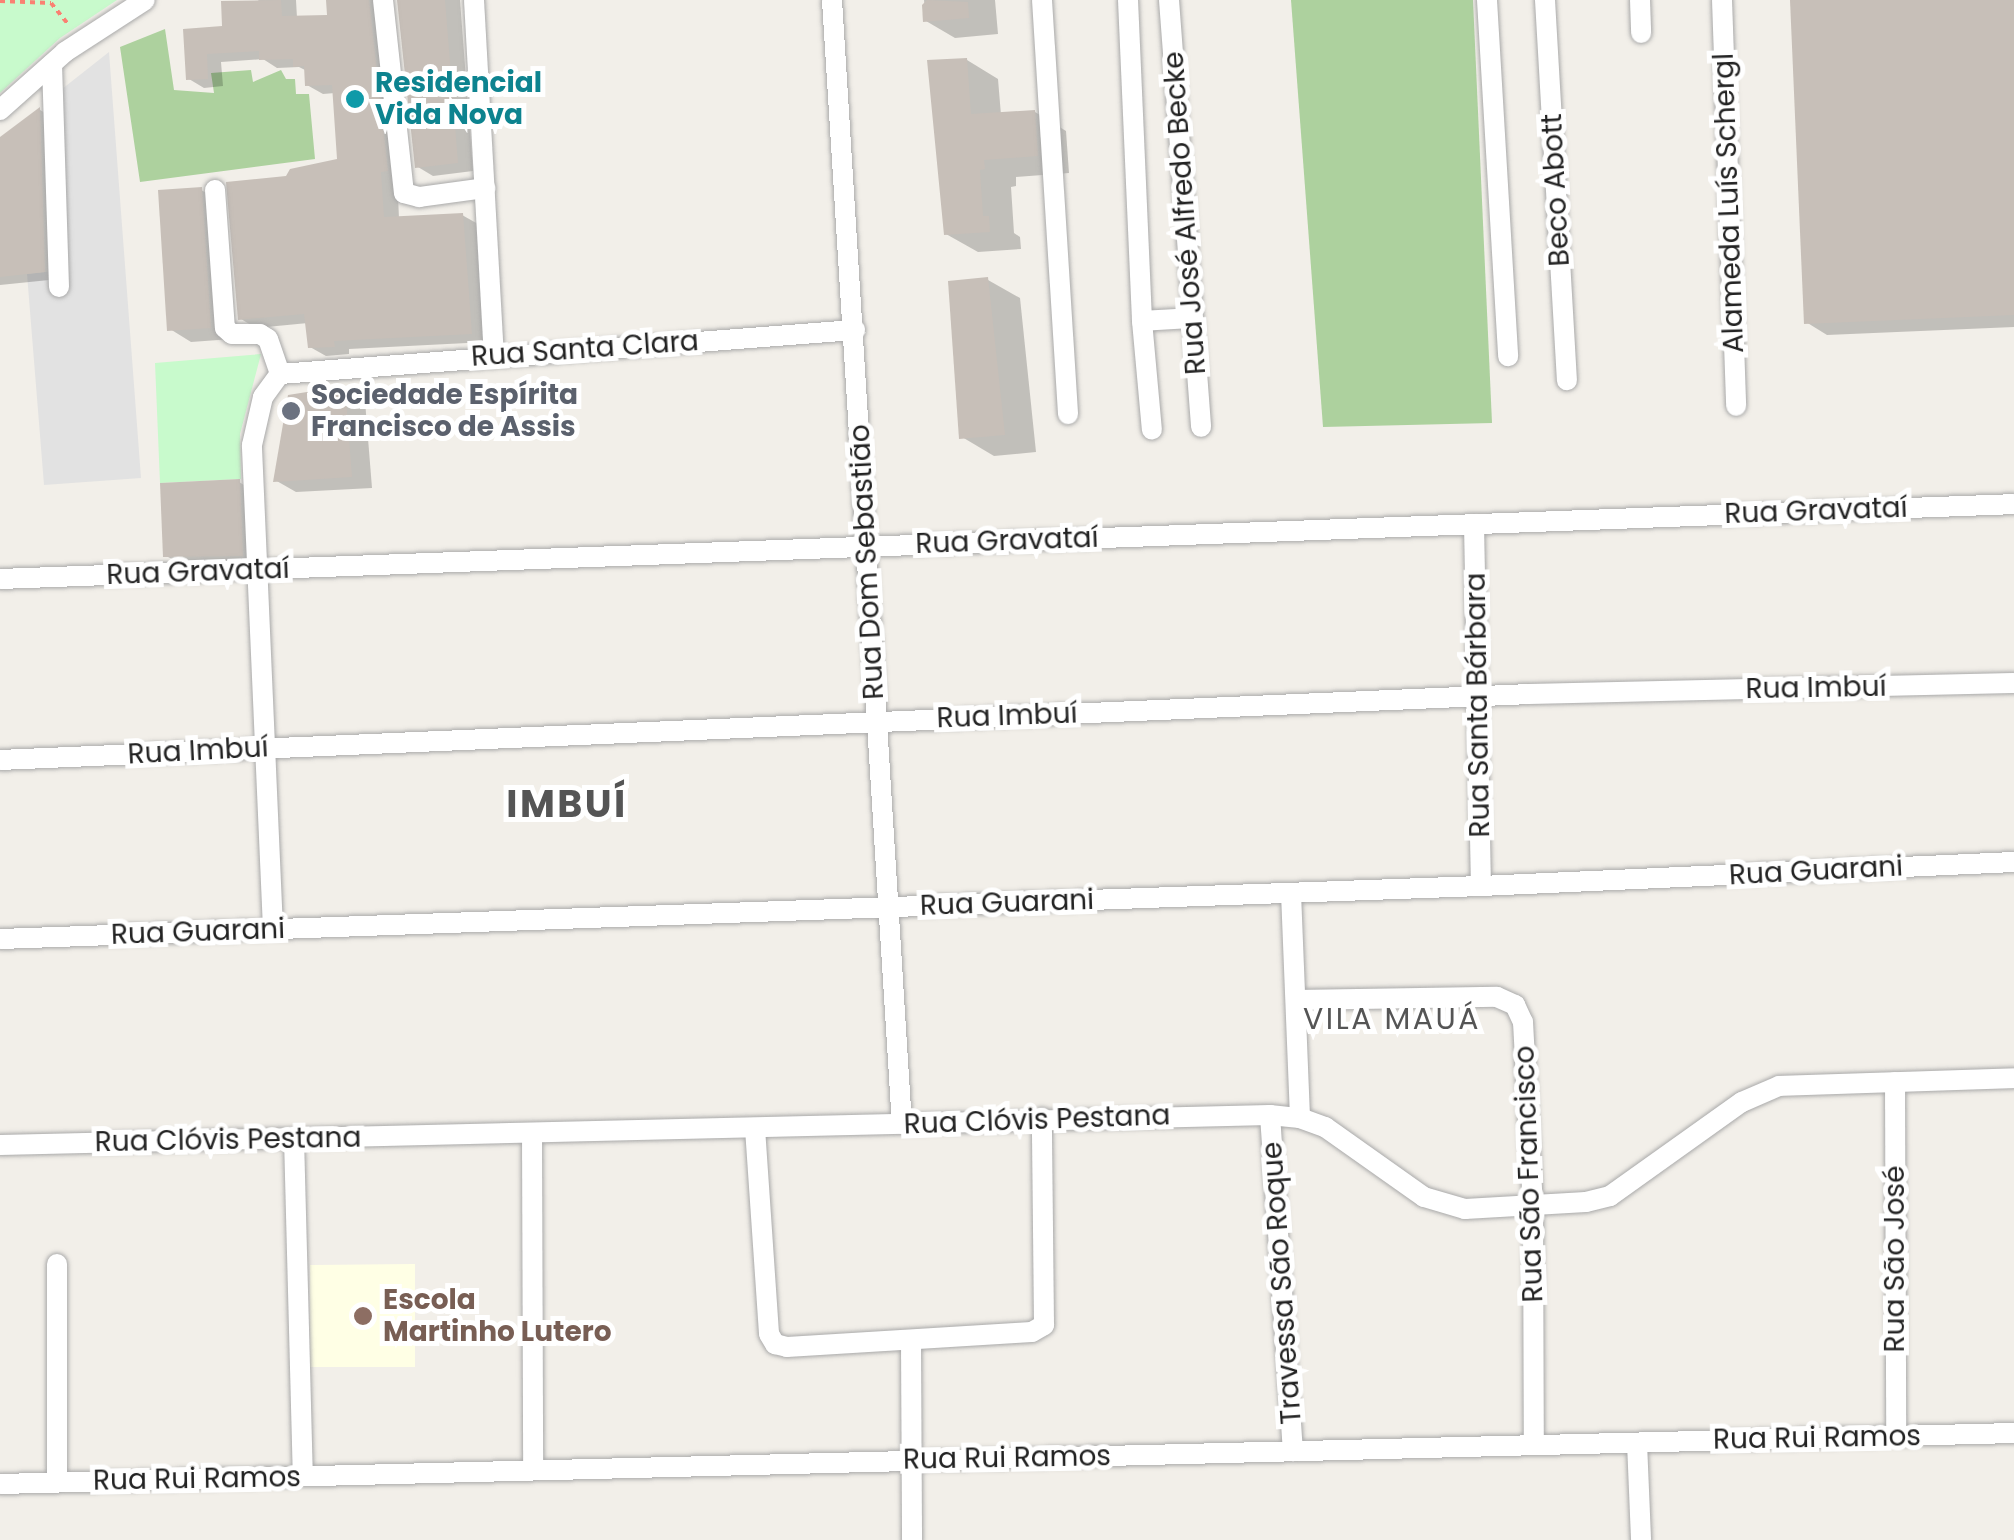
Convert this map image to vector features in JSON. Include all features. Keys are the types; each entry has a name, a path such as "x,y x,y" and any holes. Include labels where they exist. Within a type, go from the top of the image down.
{"street":[{"path":"0,110 52,64 145,0"},
{"path":"383,0 404,193 420,197 485,188"},
{"path":"474,0 494,354"},
{"name":"Rua Dom Sebastião","path":"832,0 902,1124"},
{"path":"1042,0 1068,414"},
{"path":"1128,0 1142,321 1152,430"},
{"name":"Rua José Alfredo Becke","path":"1169,0 1201,427"},
{"path":"1486,0 1508,356"},
{"name":"Beco Abott","path":"1546,0 1567,380"},
{"path":"1640,0 1641,33"},
{"name":"Alameda Luís Schergl","path":"1722,0 1736,406"},
{"path":"52,64 59,287"},
{"path":"215,190 225,328 232,334 260,334 268,339 280,374 263,397 254,424 273,929"},
{"path":"1142,321 1193,318"},
{"name":"Rua Santa Clara","path":"280,374 494,354 854,330"},
{"name":"Rua Gravataí","path":"0,580 2014,504"},
{"name":"Rua Santa Bárbara","path":"1474,524 1482,886"},
{"name":"Rua Imbuí","path":"0,760 1478,696 2014,683"},
{"name":"Rua Guarani","path":"0,939 1482,886 2014,862"},
{"path":"1291,893 1300,1118"},
{"name":"Rua São Francisco","path":"1296,1000 1497,997 1515,1004 1523,1022 1533,1206 1534,1445"},
{"name":"Rua Clóvis Pestana","path":"0,1146 1270,1115 1300,1118 1325,1128 1444,1206 1533,1206 1610,1196 1762,1092 1779,1086 2014,1078"},
{"name":"Rua São José","path":"1895,1082 1896,1436"},
{"name":"Travessa São Roque","path":"1270,1115 1293,1451"},
{"path":"756,1128 768,1334 776,1344 911,1342 1032,1332 1044,1324 1042,1118"},
{"path":"532,1133 534,1470"},
{"path":"294,1138 303,1476"},
{"path":"57,1264 57,1482"},
{"path":"911,1342 912,1540"},
{"name":"Rua Rui Ramos","path":"0,1484 2014,1434"},
{"path":"1637,1443 1641,1540"}],"path":[{"path":"0,1 51,2 72,30"}],"shaded area":[{"path":"109,52 141,478 44,485 27,274 54,271 43,104"},
{"name":"Escola Martinho Lutero","path":"415,1264 415,1367 310,1367 310,1265"}],"green space":[{"path":"0,0 117,0 60,38 0,93"},
{"path":"1291,0 1473,0 1492,423 1323,427"},
{"path":"165,29 174,90 214,93 211,73 251,70 253,82 281,70 286,79 295,79 296,94 309,94 315,159 140,182 120,47"},
{"path":"261,354 240,434 241,479 160,483 155,363"}],"building":[{"path":"281,0 282,16 327,15 326,0 369,0 388,171 381,172 384,217 463,213 472,334 334,341 335,347 308,348 304,314 238,320 226,182 286,176 290,169 337,159 332,85 305,86 304,66 293,67 293,59 259,60 259,51 207,54 208,79 186,80 183,29 222,26 221,1"},
{"path":"397,0 445,0 458,163 415,168"},
{"path":"927,0 968,2 969,18 923,22 922,5"},
{"path":"1790,0 2014,0 2014,315 1804,324"},
{"path":"967,58 971,114 1035,110 1038,156 984,160 985,169 980,170 983,216 989,216 990,232 944,235 927,60"},
{"path":"40,107 45,272 0,277 0,137"},
{"path":"202,187 211,328 167,331 158,190"},
{"path":"988,277 1005,435 959,439 948,281"},
{"path":"345,386 352,477 273,482 288,395"},
{"path":"240,479 243,556 163,557 160,483"}],"place":[{"name":"Residencial Vida Nova","path":"355,99"},
{"name":"Sociedade Espírita Francisco de Assis","path":"291,411"},
{"name":"Escola Martinho Lutero","path":"363,1316"}],"district":[{"name":"IMBUÍ","path":"567,804"},
{"name":"VILA MAUÁ","path":"1392,1019"}]}
